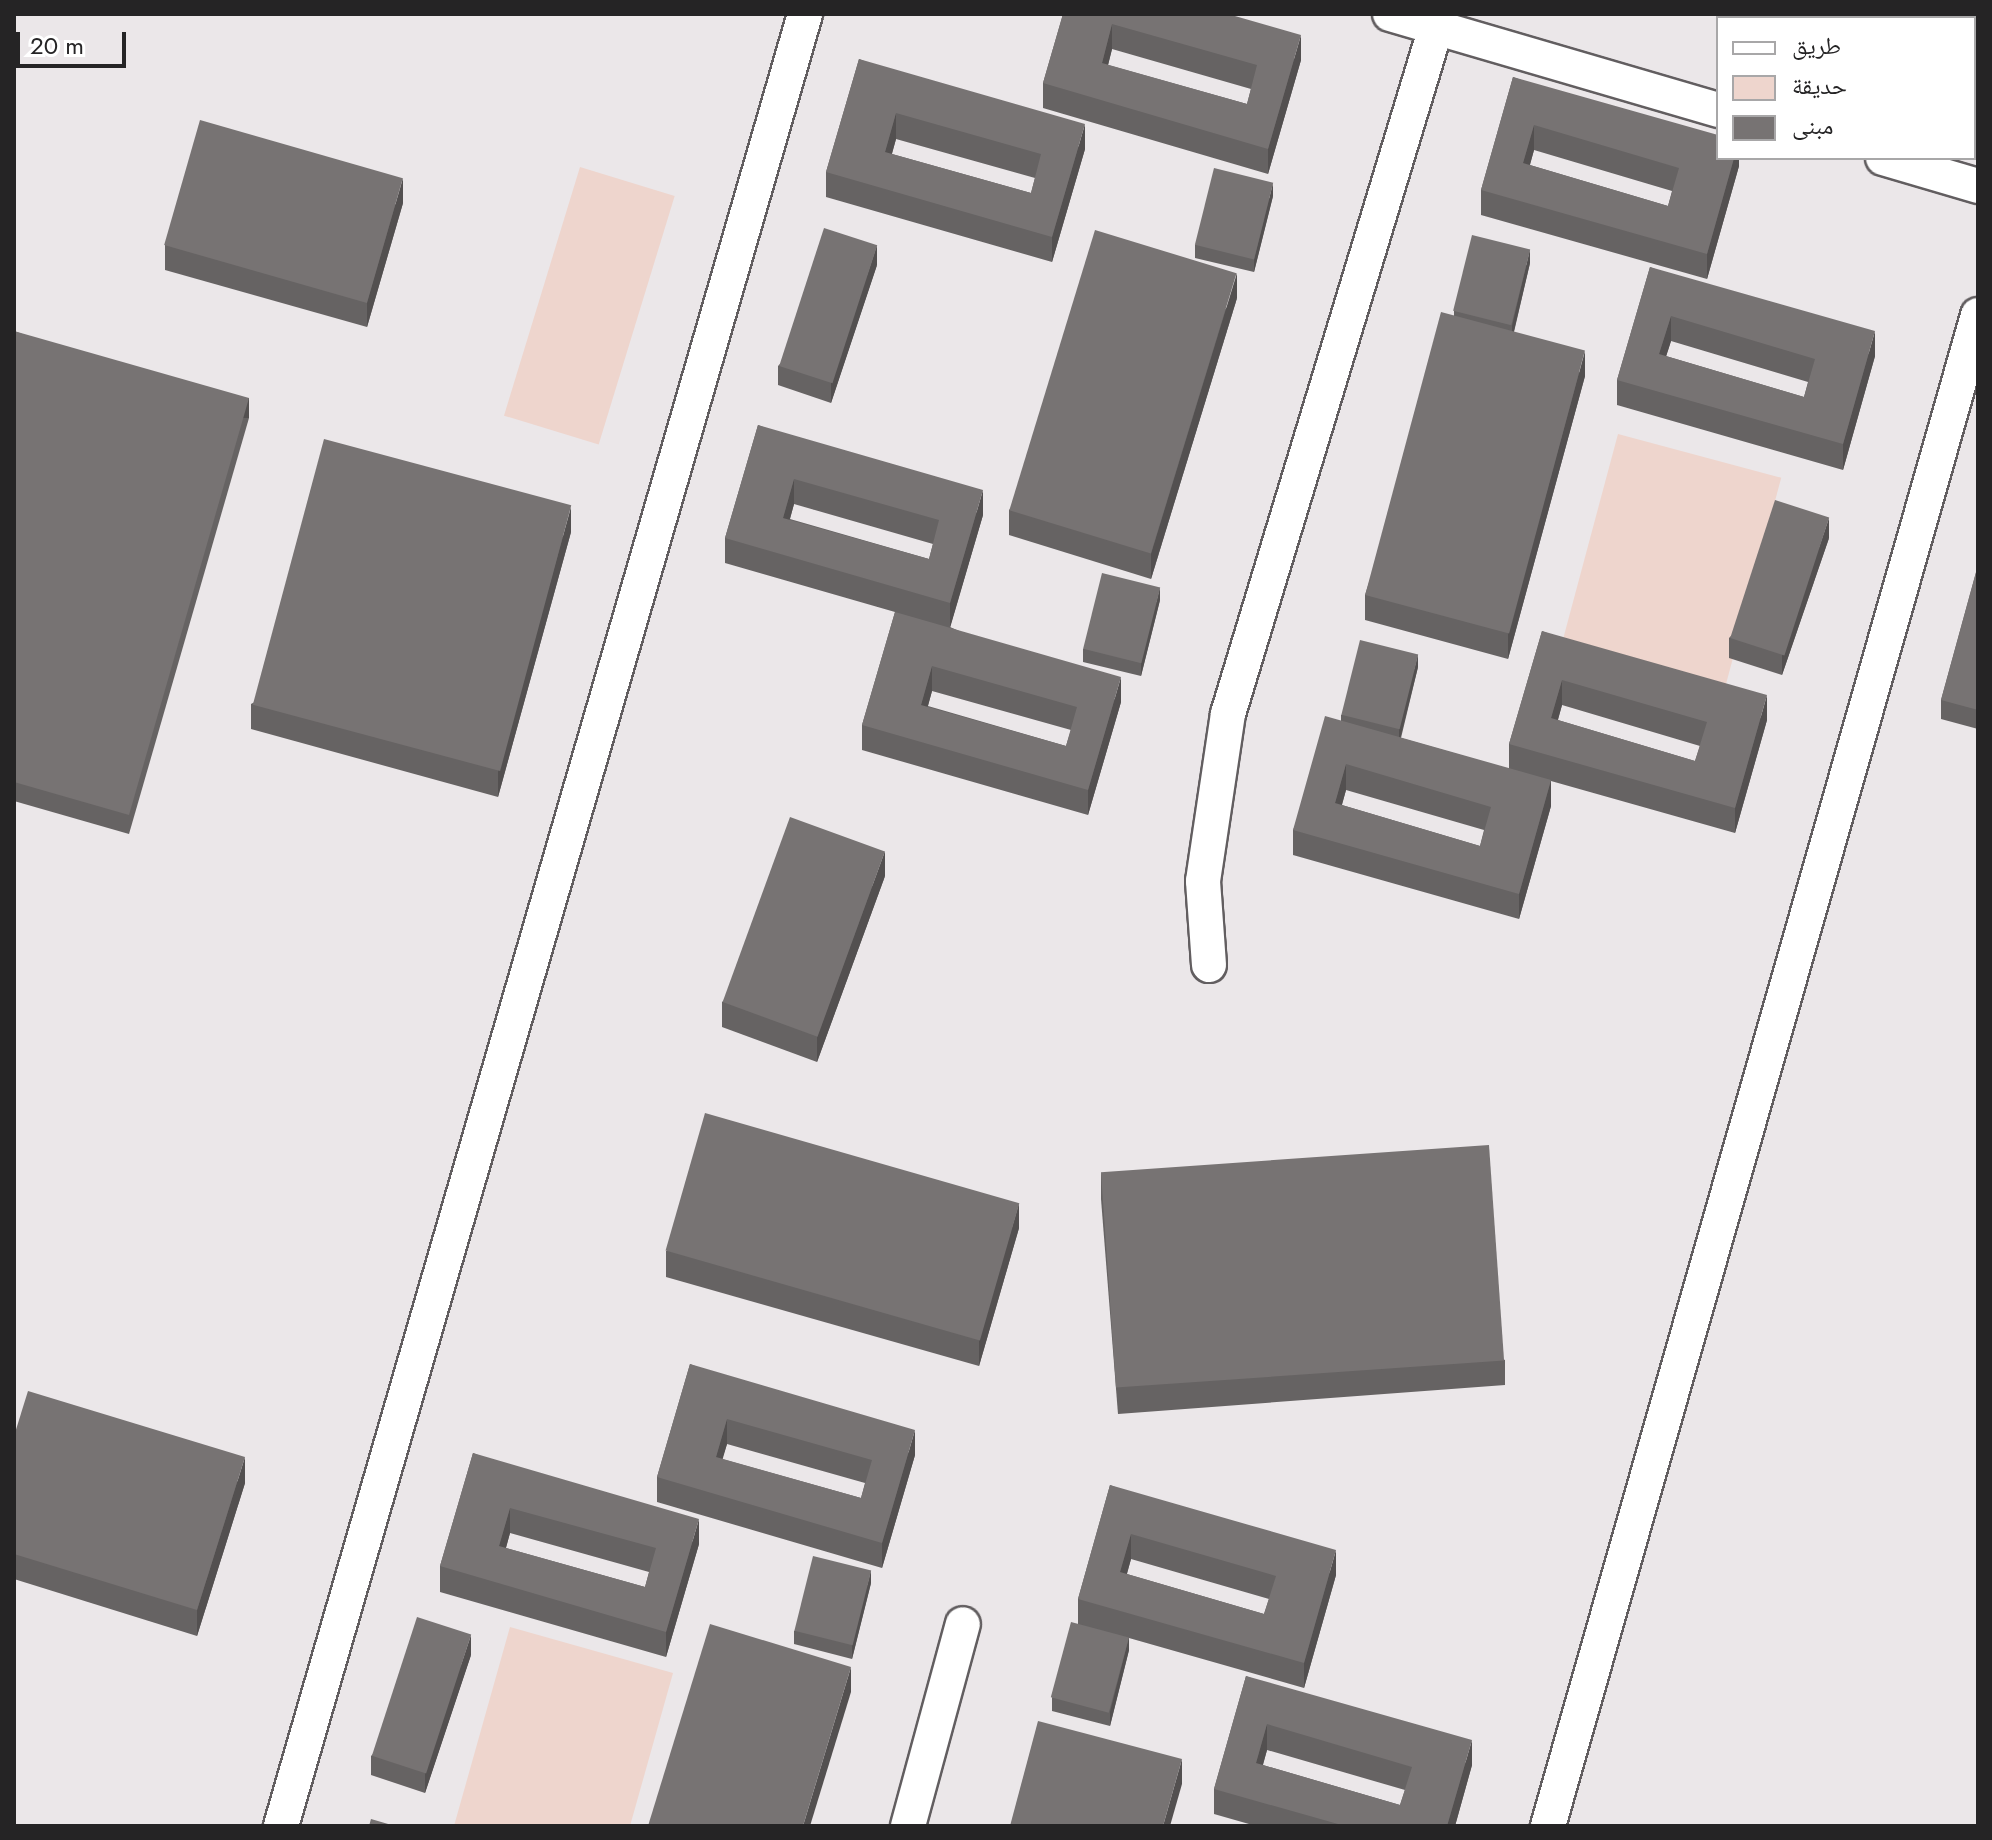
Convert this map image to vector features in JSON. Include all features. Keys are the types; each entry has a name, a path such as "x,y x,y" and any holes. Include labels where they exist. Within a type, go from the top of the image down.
{"street":[{"path":"281,1826 805,14"},
{"path":"1390,14 1438,21 1716,109"},
{"path":"1209,965 1203,881 1228,714 1438,21"},
{"path":"1890,160 1978,186"},
{"path":"1548,1826 1978,315"},
{"path":"908,1826 963,1624"}],"green space":[{"path":"580,167 675,196 599,445 504,416"},
{"path":"1618,434 1781,478 1722,700 1558,656"},
{"path":"510,1627 673,1673 630,1826 454,1826"}],"building":[{"path":"1063,14 1228,14 1301,35 1268,149 1043,83","holes":["1112,24 1257,65 1247,104 1102,63"]},
{"path":"859,59 1085,124 1052,237 826,172","holes":["896,113 1041,154 1031,193 885,152"]},
{"path":"1513,77 1716,134 1716,160 1733,160 1707,254 1481,190","holes":["1534,125 1679,168 1668,206 1523,163"]},
{"path":"200,120 403,178 367,303 164,245"},
{"path":"1214,168 1273,183 1254,259 1195,245"},
{"path":"824,228 877,245 832,383 779,366"},
{"path":"1095,230 1237,273 1151,553 1009,510"},
{"path":"1472,235 1530,250 1511,325 1453,311"},
{"path":"1650,267 1875,331 1843,444 1617,380","holes":["1671,316 1815,359 1804,397 1659,354"]},
{"path":"1441,312 1585,351 1509,634 1365,595"},
{"path":"14,331 249,398 129,815 14,782"},
{"path":"758,425 983,490 950,603 725,538","holes":["794,479 939,520 929,559 783,518"]},
{"path":"324,439 571,505 500,771 253,705"},
{"path":"1775,500 1829,518 1784,656 1730,638"},
{"path":"1978,565 1978,710 1941,700"},
{"path":"1102,573 1160,588 1141,663 1083,649"},
{"path":"895,612 1121,677 1088,790 862,725","holes":["932,666 1077,707 1066,746 921,705"]},
{"path":"1542,631 1767,695 1735,808 1509,744","holes":["1562,680 1707,722 1695,761 1551,718"]},
{"path":"1360,640 1418,655 1400,729 1341,715"},
{"path":"1325,716 1551,780 1519,894 1293,830","holes":["1346,764 1491,807 1480,846 1335,803"]},
{"path":"790,817 885,852 818,1037 723,1002"},
{"path":"705,1113 1019,1203 980,1341 666,1250"},
{"path":"1489,1145 1504,1360 1116,1388 1101,1172"},
{"path":"690,1364 915,1430 882,1543 657,1477","holes":["727,1419 872,1460 861,1498 716,1457"]},
{"path":"28,1391 245,1457 197,1610 14,1554 14,1436"},
{"path":"473,1453 699,1519 666,1632 440,1566","holes":["510,1508 656,1548 645,1587 499,1546"]},
{"path":"1110,1485 1336,1550 1304,1663 1078,1599","holes":["1131,1534 1276,1576 1264,1614 1120,1572"]},
{"path":"813,1556 871,1571 853,1645 794,1631"},
{"path":"417,1617 471,1635 426,1773 372,1756"},
{"path":"1071,1622 1129,1638 1109,1713 1051,1697"},
{"path":"710,1624 851,1667 803,1826 648,1826"},
{"path":"1246,1676 1472,1740 1447,1826 1345,1826 1214,1789","holes":["1267,1724 1412,1767 1400,1805 1256,1763"]},
{"path":"1038,1721 1182,1759 1163,1826 1010,1826"},
{"path":"371,1819 395,1826 369,1826"}]}
